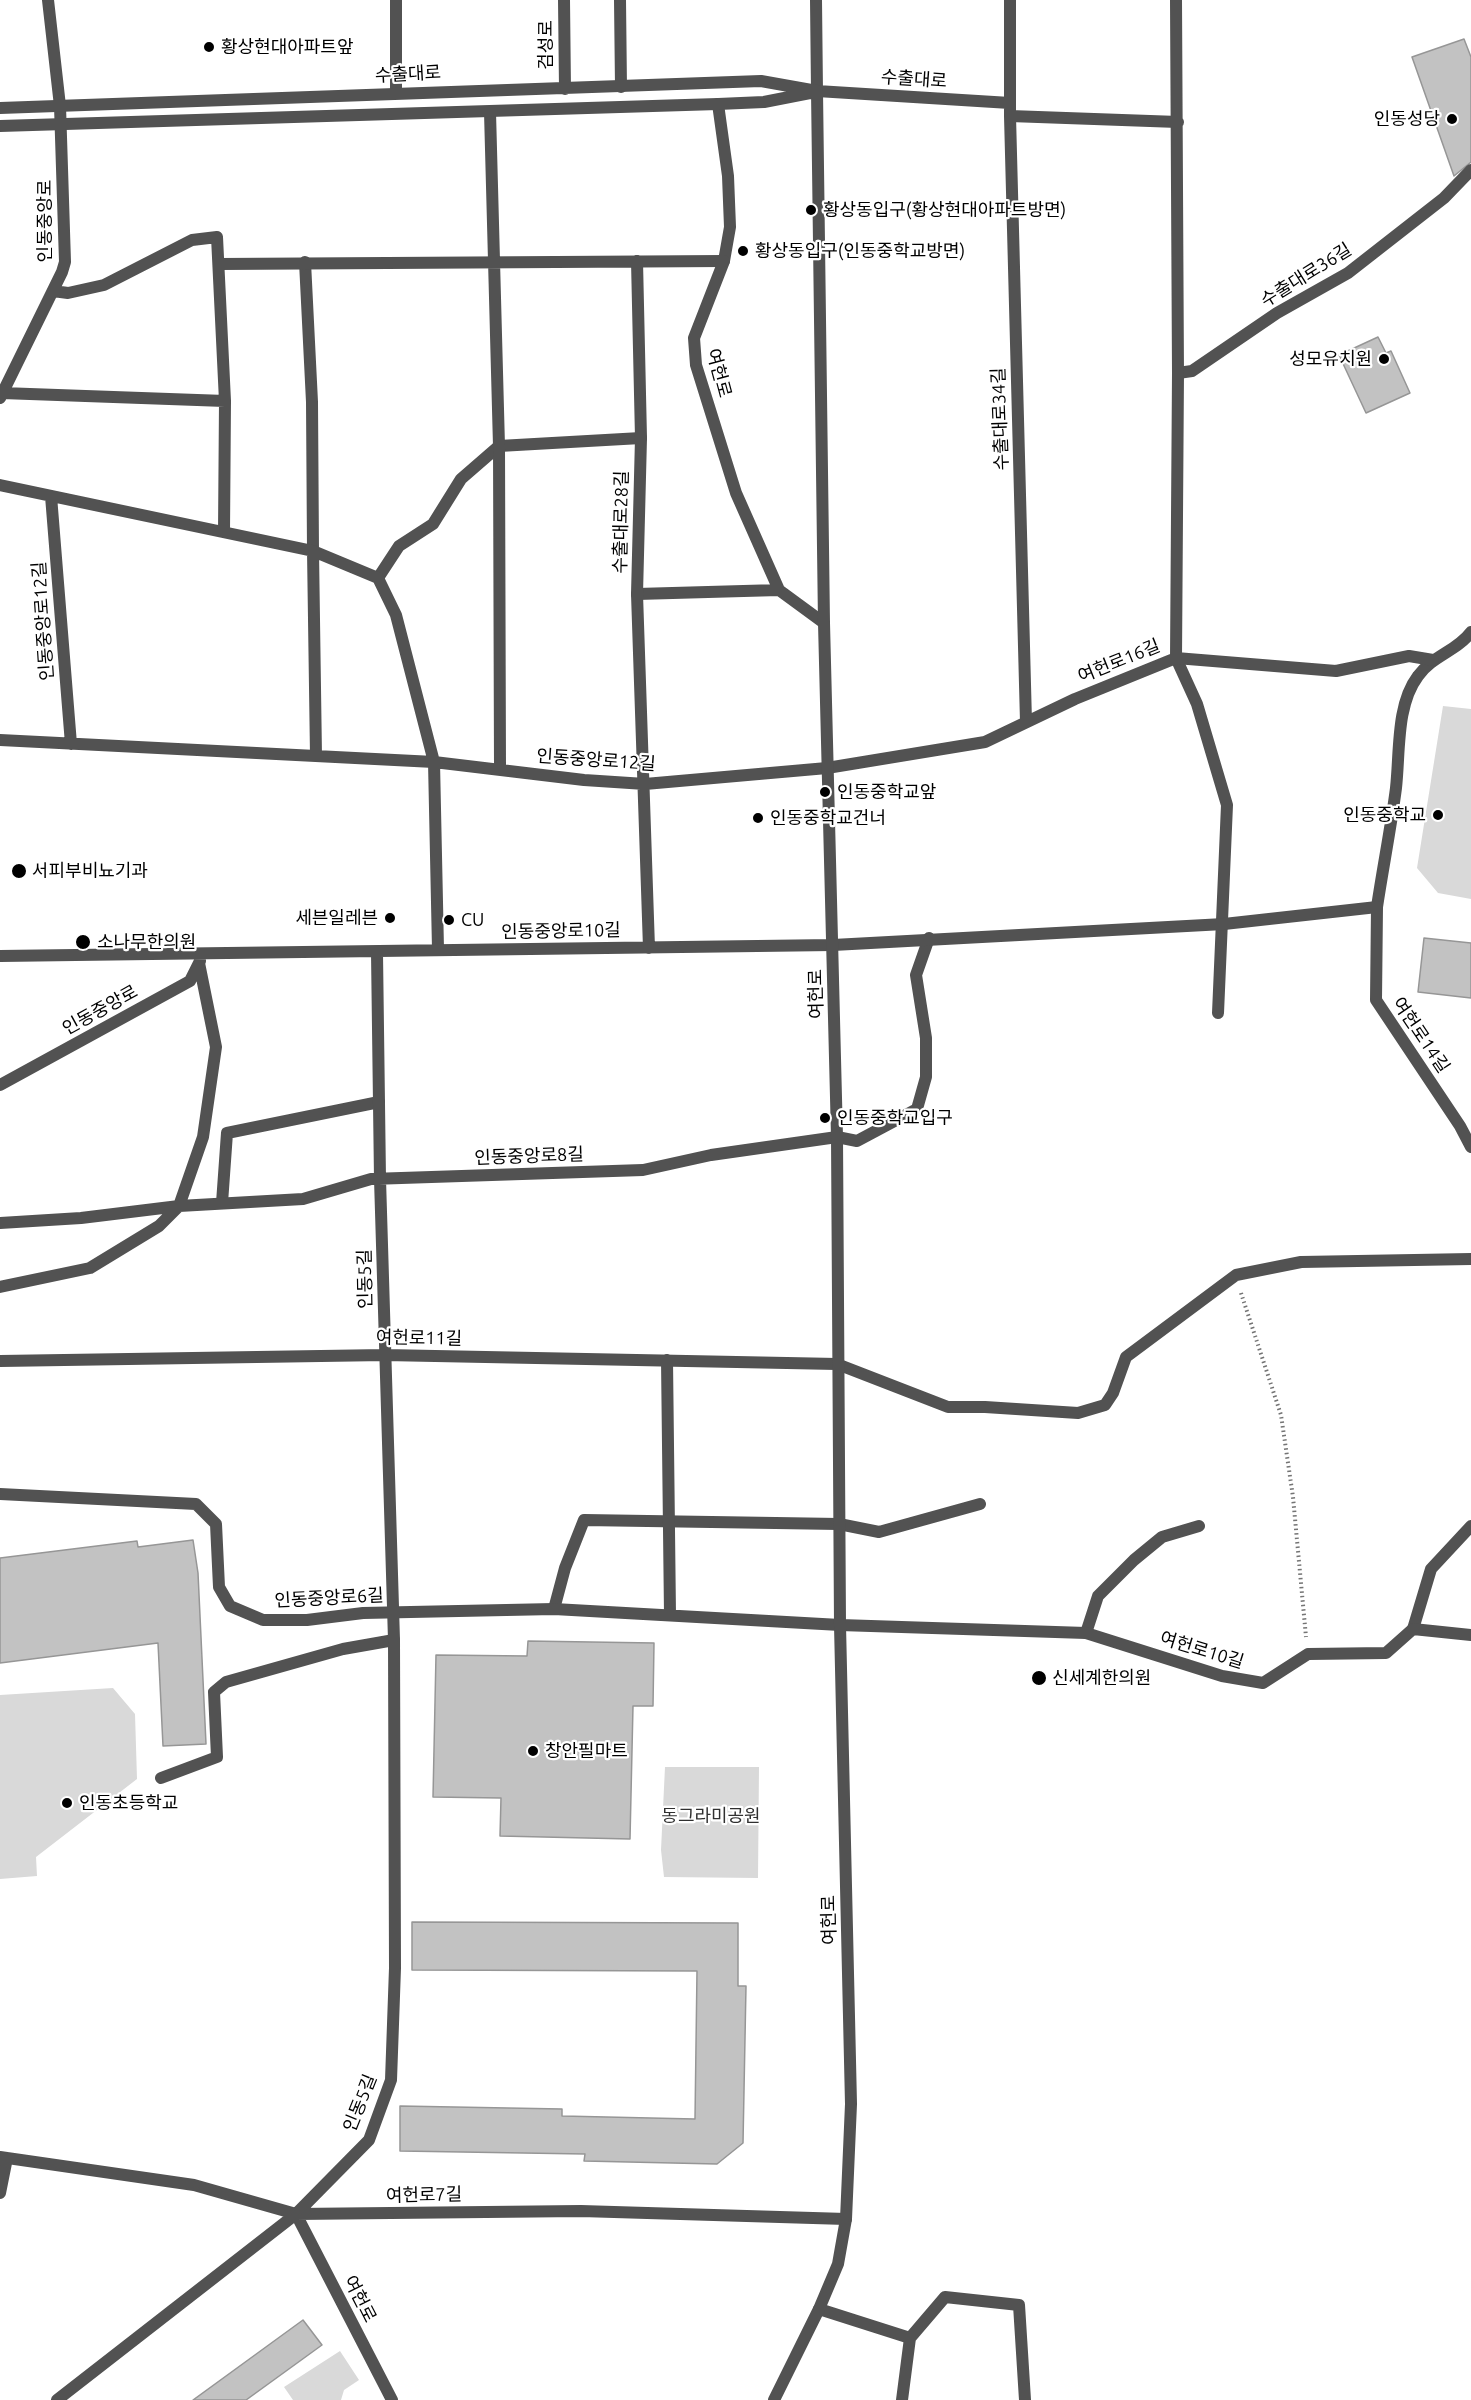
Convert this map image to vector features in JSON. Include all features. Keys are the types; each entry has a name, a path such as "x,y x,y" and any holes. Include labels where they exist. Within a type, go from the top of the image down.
{"street":[{"name":"인동중앙로","path":"48,0 60,106 65,252 62,272 1,396 225,401"},
{"path":"396,0 396,93"},
{"name":"검성로","path":"564,0 565,89"},
{"path":"620,0 621,87"},
{"name":"여헌로","path":"774,2400 819,2309 838,2264 846,2219 851,2104 840,1625 837,1137 824,623 816,0"},
{"name":"수출대로34길","path":"1010,0 1010,116 1026,722"},
{"path":"1176,0 1178,122 1176,658 1197,704 1227,805 1224,924 1218,1014"},
{"name":"수출대로","path":"0,108 476,89 565,89 761,81 817,91 1010,103"},
{"name":"수출대로","path":"0,126 718,104 764,102 817,91"},
{"name":"여헌로","path":"718,104 728,176 730,227 724,261 693,348 736,493 779,590 824,623"},
{"path":"490,112 499,446 500,770"},
{"path":"1010,116 1178,122"},
{"name":"수출대로36길","path":"1178,373 1192,371 1277,313 1348,273 1444,198 1471,170"},
{"path":"53,291 68,293 104,285 192,240 217,237 225,401 224,532"},
{"name":"수출대로28길","path":"637,261 641,438 637,594 645,784"},
{"path":"219,264 724,261"},
{"path":"305,262 312,402 316,756"},
{"path":"378,578 399,546 433,524 461,479 499,446 641,438"},
{"path":"0,485 313,551 378,578 396,615 434,762 438,949"},
{"name":"인동중앙로12길","path":"51,496 71,744"},
{"path":"637,594 779,590"},
{"name":"여헌로14길","path":"1471,632 1464,641 1433,660 1417,676 1405,699 1395,789 1377,907 1376,1000 1460,1126 1471,1147"},
{"name":"여헌로16길","path":"827,768 986,742 1075,699 1176,658 1336,671 1409,656 1433,660"},
{"name":"인동중앙로12길","path":"0,740 434,762 645,784 827,768"},
{"path":"645,784 649,948"},
{"path":"832,945 929,938 1224,924 1377,907"},
{"path":"837,1137 857,1142 917,1109 926,1077 926,1038 916,975 929,938"},
{"name":"인동중앙로10길","path":"0,956 202,959 438,949 832,945"},
{"name":"인동5길","path":"57,2400 296,2214 369,2140 391,2080 394,1968 394,1640 380,1179 377,953"},
{"name":"인동중앙로","path":"0,1085 190,981 202,959"},
{"path":"0,1287 90,1268 159,1226 179,1206 203,1137 216,1047 202,959"},
{"path":"222,1203 226,1132 379,1102"},
{"name":"인동중앙로8길","path":"0,1223 81,1218 179,1206 303,1199 380,1179 643,1170 711,1155 837,1137"},
{"path":"837,1364 948,1407 1078,1413 1105,1405 1113,1393 1126,1357 1163,1327 1236,1275 1301,1262 1471,1259"},
{"name":"여헌로11길","path":"0,1361 385,1355 837,1364"},
{"path":"667,1360 670,1615"},
{"name":"인동중앙로6길","path":"0,1494 196,1504 216,1524 219,1587 230,1606 263,1620 307,1620 392,1612 554,1609 840,1625"},
{"path":"554,1609 565,1568 584,1520 839,1524 879,1533 980,1504"},
{"path":"1086,1633 1098,1596 1134,1560 1162,1537 1199,1526"},
{"path":"1308,1654 1386,1653 1413,1629 1431,1569 1471,1526"},
{"name":"여헌로10길","path":"840,1625 1086,1633 1245,1682 1263,1683 1308,1654"},
{"path":"1413,1629 1471,1635"},
{"path":"161,1778 218,1757 214,1692 226,1682 343,1649 394,1640"},
{"name":"여헌로7길","path":"0,2193 4,2158 194,2186 296,2214 581,2211 846,2219"},
{"name":"여헌로","path":"296,2214 392,2400"},
{"path":"902,2400 910,2338 945,2297 1019,2305 1025,2400"},
{"path":"819,2309 910,2338"}],"path":[{"path":"1236,1275 1281,1415 1293,1497 1308,1654"}],"green space":[{"path":"1443,706 1471,709 1471,899 1438,893 1417,868"},
{"path":"113,1688 135,1714 137,1779 36,1857 37,1876 0,1879 0,1695"},
{"name":"동그라미공원","path":"665,1767 759,1767 758,1878 664,1877 661,1850"},
{"path":"340,2351 359,2380 344,2390 341,2400 293,2400 284,2387"}],"building":[{"name":"인동성당","path":"1464,39 1471,57 1471,162 1454,176 1412,57"},
{"path":"1378,337 1386,353 1391,351 1410,393 1366,413 1339,355"},
{"path":"1424,938 1471,943 1471,998 1418,992"},
{"path":"193,1540 198,1573 206,1744 163,1746 158,1643 0,1663 0,1558 137,1541 138,1547"},
{"name":"창안필마트","path":"528,1641 654,1643 653,1706 633,1706 630,1839 500,1836 501,1798 433,1797 436,1655 527,1656"},
{"path":"412,1922 738,1923 738,1986 746,1986 743,2143 717,2164 584,2161 585,2154 400,2151 400,2106 562,2109 562,2116 695,2119 697,1971 412,1970"},
{"path":"303,2320 322,2345 246,2400 193,2400"}],"place":[{"name":"황상현대아파트앞","path":"209,47"},
{"name":"인동성당","path":"1452,119"},
{"name":"황상동입구(황상현대아파트방면)","path":"811,210"},
{"name":"황상동입구(인동중학교방면)","path":"743,251"},
{"name":"성모유치원","path":"1384,359"},
{"name":"인동중학교앞","path":"825,792"},
{"name":"인동중학교","path":"1438,815"},
{"name":"인동중학교건너","path":"758,818"},
{"name":"서피부비뇨기과","path":"19,871"},
{"name":"세븐일레븐","path":"390,918"},
{"name":"CU","path":"449,920"},
{"name":"소나무한의원","path":"83,942"},
{"name":"인동중학교입구","path":"825,1118"},
{"name":"신세계한의원","path":"1039,1678"},
{"name":"창안필마트","path":"533,1751"},
{"name":"인동초등학교","path":"67,1803"}]}
